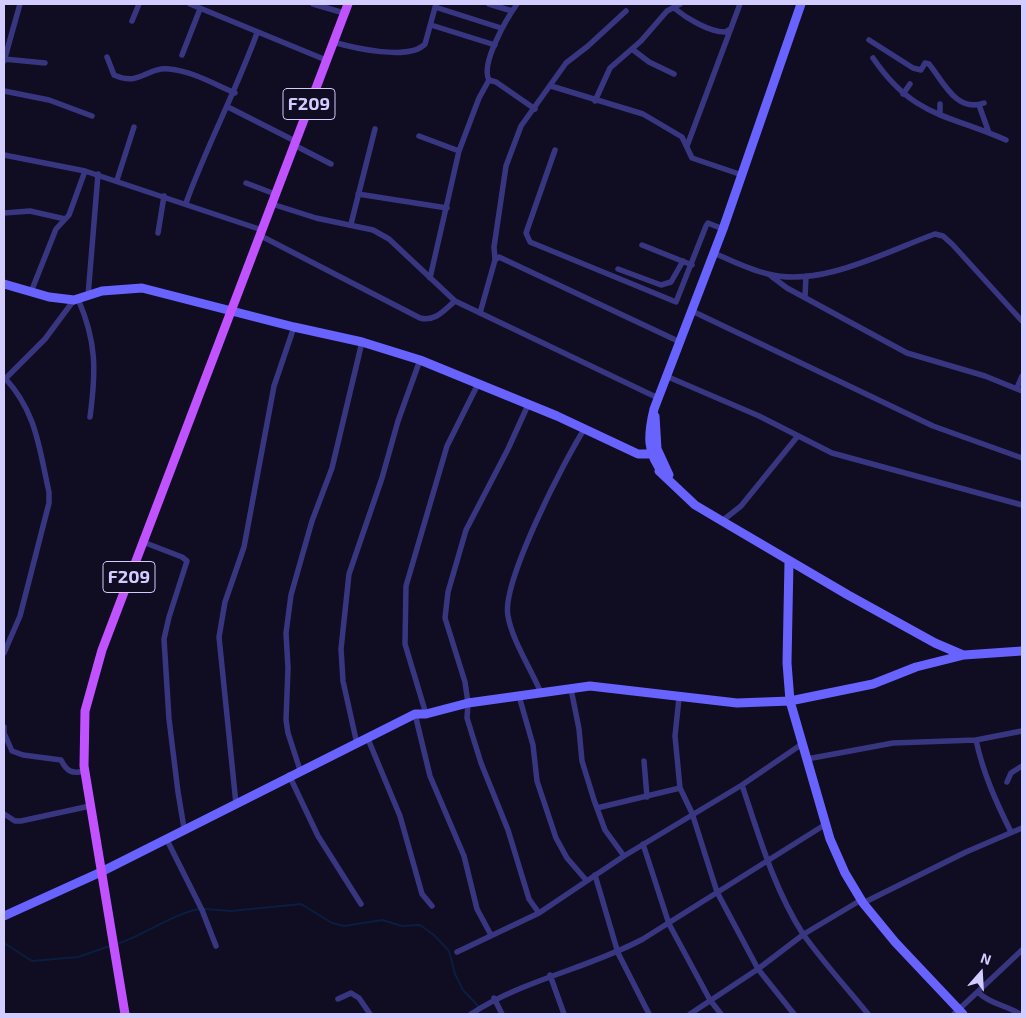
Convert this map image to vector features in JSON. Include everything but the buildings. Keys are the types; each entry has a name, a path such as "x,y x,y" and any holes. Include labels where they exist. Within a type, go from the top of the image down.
{"main road":[{"name":"F209","path":"125,1014 85,772 84,727 88,695 105,641 348,4"}],"street":[{"path":"20,4 5,48 4,60 45,63"},
{"path":"132,20 139,4"},
{"path":"190,4 326,60"},
{"path":"312,4 344,13"},
{"path":"489,4 512,10"},
{"path":"430,278 459,151 479,98 489,80 487,72 501,28 517,4"},
{"path":"687,146 740,4"},
{"path":"636,451 649,429 666,376 723,229 801,4"},
{"path":"333,42 360,50 382,52 416,50 426,44 436,5 501,28"},
{"path":"595,101 610,68 632,49 666,11 677,6 688,18 715,30 725,32 730,29"},
{"path":"182,55 200,9"},
{"path":"480,313 495,260 494,247 506,166 518,133 566,63 588,46 626,11"},
{"path":"431,25 495,45"},
{"path":"186,203 196,174 235,93 257,33"},
{"path":"868,40 913,68 921,70 925,63 929,64 954,97 966,104 981,104 989,133"},
{"path":"632,49 649,62 674,74"},
{"path":"107,57 114,75 128,80 135,80 158,70 169,69 195,75 235,93"},
{"path":"873,58 886,78 918,105 1006,140"},
{"path":"489,80 496,82 535,109"},
{"path":"903,94 910,84"},
{"path":"551,86 657,120 682,137 692,158 742,175"},
{"path":"4,91 49,100 92,116"},
{"path":"940,104 940,115"},
{"path":"228,107 331,164"},
{"path":"117,180 134,127"},
{"path":"351,224 375,129"},
{"path":"419,136 459,151"},
{"path":"555,150 526,233 530,242 671,302 676,302 679,299 708,223 723,229"},
{"path":"4,155 98,174 186,203 262,233 420,318 427,320 438,316 455,301"},
{"path":"31,292 56,229 69,215 85,171"},
{"path":"88,296 98,174"},
{"path":"246,183 275,194"},
{"path":"358,194 447,208"},
{"path":"158,233 164,196"},
{"path":"272,204 316,218 372,230 389,239 455,301 658,398"},
{"path":"4,213 30,211 65,219"},
{"path":"769,274 806,276 858,262 935,234 943,236 952,244 1022,321"},
{"path":"642,245 692,264"},
{"path":"714,253 769,274 805,297 907,353 985,376 1019,389 1022,376"},
{"path":"495,260 497,257 502,258 680,342"},
{"path":"618,269 661,285 671,282 683,261"},
{"path":"805,297 806,276"},
{"path":"4,284 56,299 76,300 122,288 142,288 230,312 362,342 420,360 585,428 613,444 624,444 636,451 664,474 695,505 789,561 935,643 964,655"},
{"path":"4,653 20,616 49,503 49,492 31,415 18,392 4,379 45,339 76,300"},
{"path":"76,300 89,325 95,361 90,417"},
{"path":"692,311 933,426 1022,458"},
{"path":"236,804 219,637 226,602 244,548 274,386 294,327"},
{"path":"300,770 286,720 287,615 312,521 332,468 362,342"},
{"path":"357,744 343,681 341,649 349,574 382,478 398,421 420,360"},
{"path":"666,376 758,416 832,453 1022,505"},
{"path":"426,714 405,644 406,586 447,446 478,384"},
{"path":"528,405 508,449 466,530 448,592 445,618 461,663 468,703 467,718 481,763 508,830 529,899 539,913"},
{"path":"654,409 654,452 673,482"},
{"path":"541,692 511,628 507,604 516,570 531,536 570,452 585,428"},
{"path":"649,429 654,452 664,474"},
{"path":"722,521 741,506 798,437"},
{"path":"636,451 654,452"},
{"path":"143,542 182,557 187,561 164,639 169,719 184,828"},
{"path":"789,561 787,663 790,701 806,759 837,855 862,901 894,942 959,1013 1022,950"},
{"path":"934,662 935,643"},
{"path":"4,916 101,872 184,828 236,804 300,770 368,739 415,714 426,714 468,703 590,686 679,698 738,703 790,701 873,684 934,662 964,655 1022,651"},
{"path":"571,689 579,729 582,761 605,830 624,856"},
{"path":"519,696 532,745 537,781 556,838 567,858 586,880"},
{"path":"679,698 675,736 680,788 692,813 717,892 758,969 794,1014"},
{"path":"415,714 430,776 462,852 477,909 491,935"},
{"path":"4,727 4,733 12,751 24,755 61,760 66,770 72,773 85,772"},
{"path":"806,759 893,743 976,740 1022,731"},
{"path":"368,739 400,816 422,894 432,906"},
{"path":"976,740 982,765 993,795 1012,832"},
{"path":"457,952 539,913 586,880 692,813 742,785 802,744"},
{"path":"644,761 647,797"},
{"path":"1007,782 1011,773 1022,766"},
{"path":"289,776 318,836 361,904"},
{"path":"742,785 768,862 804,934 868,1014"},
{"path":"597,808 680,788"},
{"path":"4,814 16,821 21,821 90,806"},
{"path":"470,1014 494,998 618,952 669,924 826,824"},
{"path":"690,1014 758,969 804,934 862,901 1022,828"},
{"path":"166,838 202,910 216,946"},
{"path":"643,844 669,924 710,1000 721,1014"},
{"path":"595,875 618,952 650,1014"},
{"path":"550,976 564,1014"},
{"path":"338,999 352,993 356,994 370,1014"},
{"path":"979,993 986,1000 1020,1014"},
{"path":"494,998 502,1014"},
{"path":"1002,1005 1006,1014"}],"waterway":[{"path":"204,909 231,911 301,904 332,923 344,926 382,920 402,926 420,925 434,935 449,951 455,974 463,990 479,1007"},
{"path":"117,944 178,916 199,909"},
{"path":"4,943 32,961 78,957 110,946"}]}
